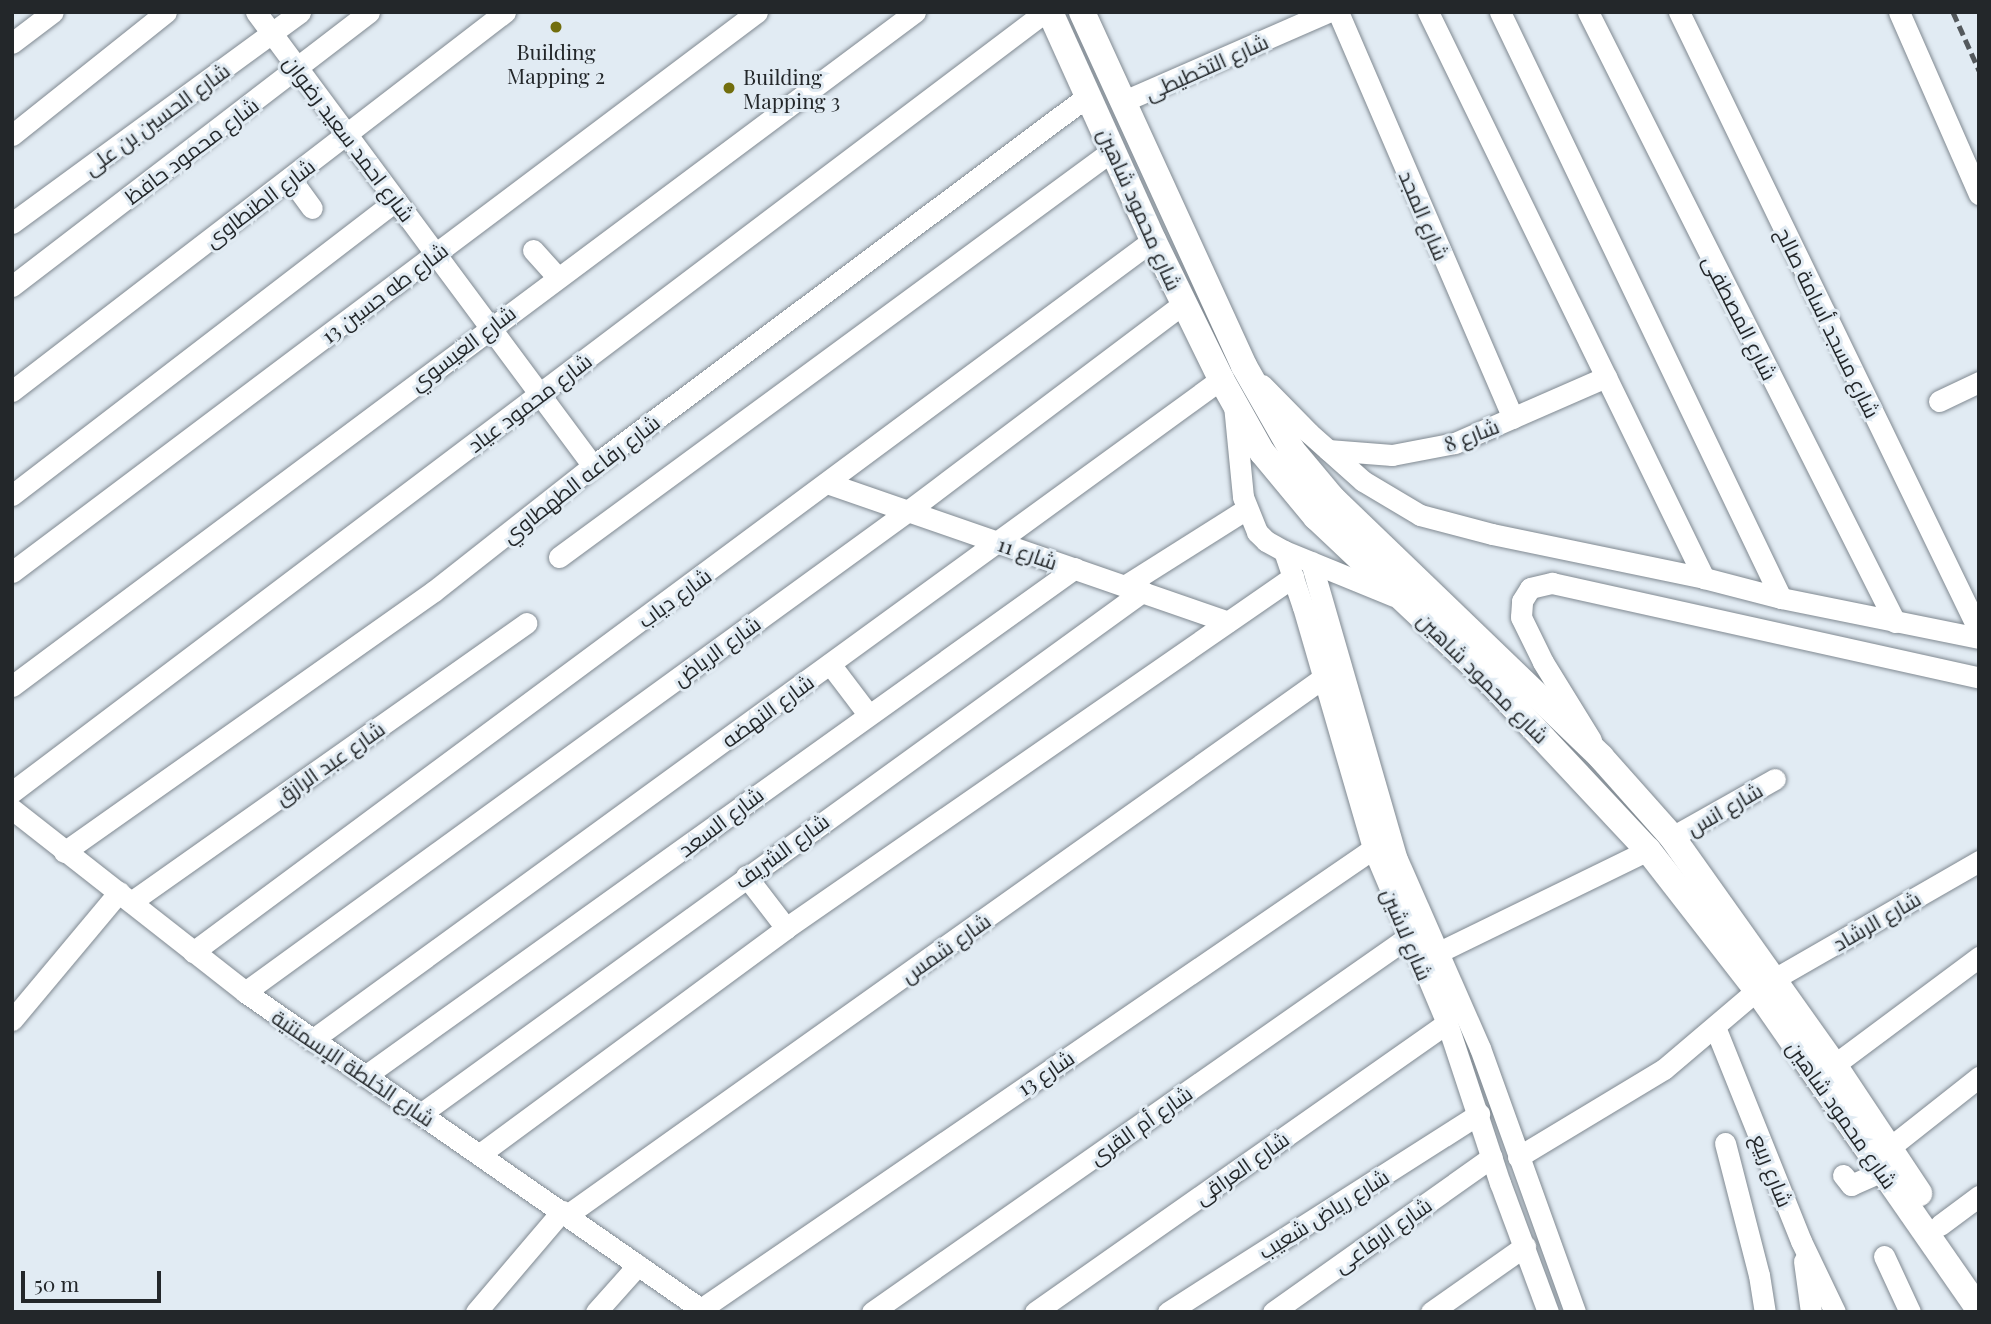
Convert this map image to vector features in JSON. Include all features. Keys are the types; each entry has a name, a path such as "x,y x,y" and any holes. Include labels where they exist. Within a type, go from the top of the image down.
{"main road":[{"name":"شارع محمود شاهين","path":"1048,12 1184,303 1233,381 1280,432 1333,499 1601,757 1672,837 1765,984 1885,1160 1979,1309"},
{"name":"شارع محمود شاهين","path":"1082,12 1122,102 1262,452 1288,485 1341,542 1554,746 1765,984 1834,1065 1885,1160 1940,1225 1979,1277"}],"street":[{"path":"12,43 53,12"},
{"path":"12,135 166,12"},
{"name":"شارع احمد سعيد رضوان","path":"256,12 593,467"},
{"name":"شارع الحسين بن على","path":"12,223 300,12"},
{"name":"شارع محمود حافظ","path":"12,286 369,12"},
{"name":"شارع الطنطاوى","path":"12,391 505,12"},
{"name":"شارع طه حسين 13","path":"12,572 757,12"},
{"name":"شارع العيسوي","path":"12,685 915,12"},
{"name":"شارع محمود عياد","path":"12,792 1048,12"},
{"name":"شارع التخطيطى","path":"1122,102 1328,12"},
{"name":"شارع المجد","path":"1338,12 1513,418"},
{"path":"1428,12 1704,578"},
{"path":"1500,12 1781,598"},
{"name":"شارع المصطفى","path":"1588,12 1895,622"},
{"name":"شارع مسجد أسامة صالح","path":"1679,12 1979,631"},
{"path":"1899,12 1979,194"},
{"name":"شارع رفاعه الطهطاوي","path":"64,852 352,651 1089,95"},
{"path":"559,556 1113,150"},
{"path":"289,178 312,208"},
{"path":"12,495 396,200"},
{"name":"شارع دياب","path":"193,952 1153,240"},
{"path":"533,250 557,277"},
{"name":"شارع الرياض","path":"245,992 908,511 1184,303"},
{"name":"شارع 8","path":"1328,450 1392,455 1455,443 1606,377"},
{"path":"1233,381 1328,450 1363,481 1420,515 1492,534 1704,578 1781,598 1979,638"},
{"path":"1233,381 1246,509 1266,541 1405,601"},
{"name":"شارع النهضه","path":"312,1040 999,541 1233,381"},
{"path":"1939,401 1979,382"},
{"name":"شارع 11","path":"827,483 1228,622"},
{"name":"شارع الشريف","path":"422,1113 1134,588 1246,509"},
{"name":"شارع لاشين","path":"1284,551 1293,577 1313,605 1408,937 1447,1023 1548,1312"},
{"name":"شارع لاشين","path":"1311,562 1313,605 1323,678 1382,842 1406,884 1463,1007 1575,1312"},
{"name":"شارع السعد","path":"365,1076 621,895 867,714 1075,568"},
{"path":"480,1154 786,928 1293,577"},
{"path":"1601,757 1543,662 1521,617 1522,601 1530,588 1552,583 1979,678"},
{"name":"شارع عبد الرازق","path":"12,1020 125,897 526,623"},
{"path":"830,664 867,714"},
{"name":"شارع شمس","path":"476,1312 564,1213 1323,678"},
{"name":"شارع انس","path":"1672,837 1775,779"},
{"name":"شارع الخلطة الإسمنتية","path":"12,809 245,992 703,1310"},
{"name":"شارع 13","path":"703,1310 1382,842"},
{"path":"1437,953 1648,850"},
{"name":"شارع الرشاد","path":"1518,1157 1636,1087 1715,1027 1765,984 1979,861"},
{"path":"746,876 786,928"},
{"name":"شارع أم القرى","path":"872,1312 1408,937"},
{"path":"1834,1065 1979,957"},
{"name":"شارع العراقى","path":"1035,1312 1447,1023"},
{"name":"شارع ربيع","path":"1715,1027 1801,1241 1835,1312"},
{"path":"1469,1083 1490,1075"},
{"path":"1843,1175 1851,1185 1885,1160 1979,1077"},
{"name":"شارع رياض شعيب","path":"1168,1312 1479,1114"},
{"path":"1725,1143 1759,1275 1765,1312"},
{"name":"شارع الرفاعى","path":"1273,1312 1492,1157"},
{"path":"1940,1225 1979,1196"},
{"path":"1801,1241 1811,1312"},
{"path":"1431,1312 1525,1246"},
{"path":"1884,1256 1910,1312"},
{"path":"596,1312 638,1265"},
{"path":"1974,1312 1979,1309"}],"railway":[{"path":"1953,12 1979,70"}],"place":[{"name":"Building Mapping 2","path":"556,27"},
{"name":"Building Mapping 3","path":"729,88"}]}
